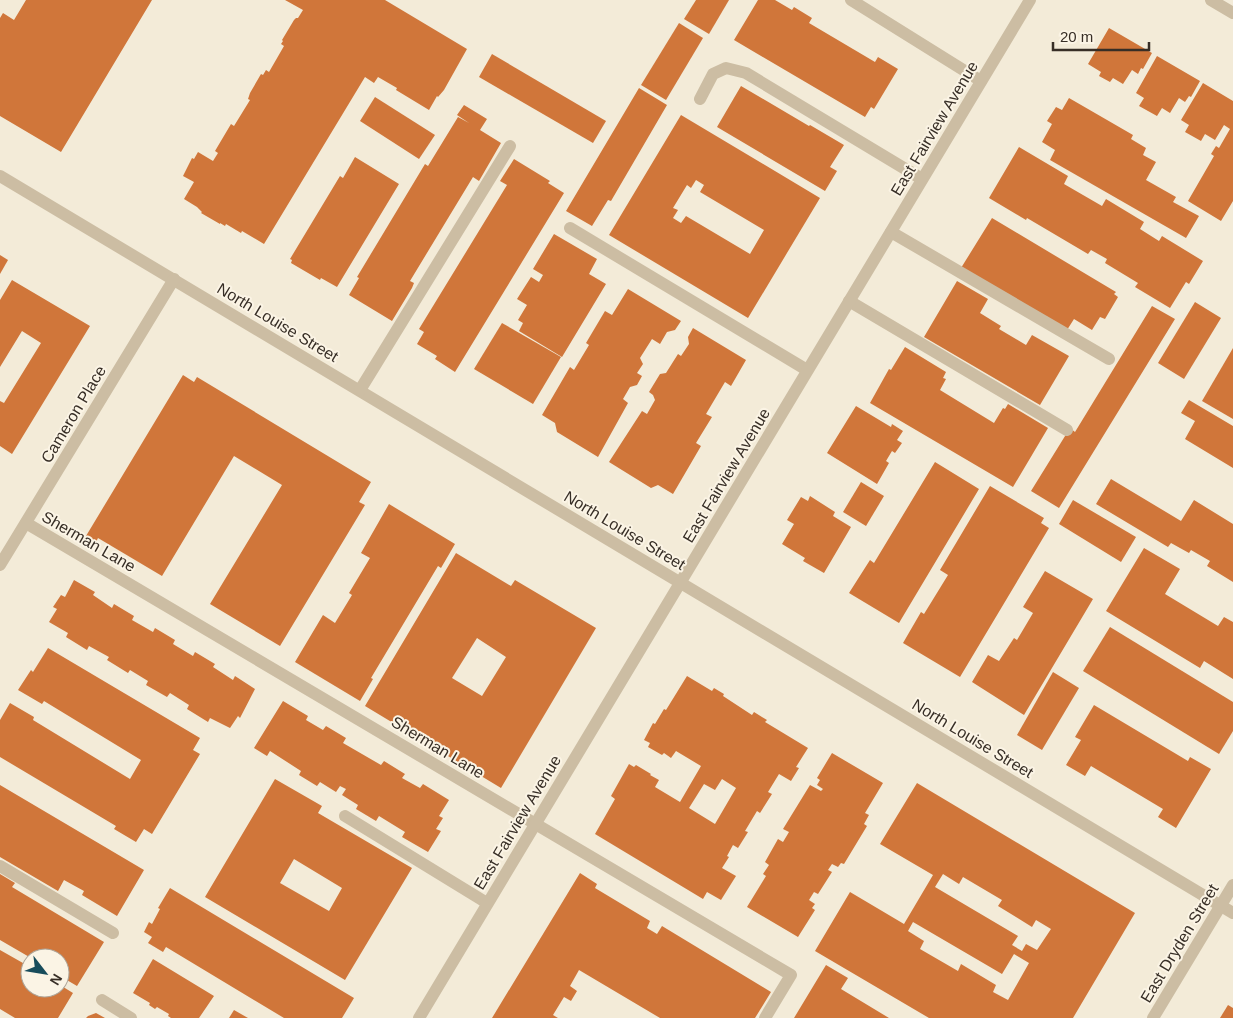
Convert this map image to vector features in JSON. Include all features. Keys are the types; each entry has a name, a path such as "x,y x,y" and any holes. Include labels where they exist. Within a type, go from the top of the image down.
{"street":[{"path":"852,0 981,81"},
{"name":"East Fairview Avenue","path":"419,1018 1030,0"},
{"path":"700,99 713,74 726,68 746,73 922,179"},
{"path":"360,390 510,146"},
{"name":"North Louise Street","path":"0,176 1233,913"},
{"path":"570,228 808,370"},
{"path":"890,232 1109,359"},
{"name":"Cameron Place","path":"0,565 174,279"},
{"path":"849,301 1067,430"},
{"name":"Sherman Lane","path":"26,523 791,975 765,1018"},
{"path":"345,816 487,903"},
{"path":"0,866 113,933"},
{"name":"East Dryden Street","path":"1153,1018 1233,885"},
{"path":"102,1000 131,1018"}],"building":[{"path":"26,0 152,0 61,152 0,116 0,18 3,13 14,20"},
{"path":"285,0 385,0 467,49 444,90 437,96 429,110 378,77 374,83 365,77 264,244 242,231 241,233 226,224 225,226 220,224 201,213 197,207 184,199 194,182 183,176 192,158 194,159 198,152 213,161 218,153 215,151 231,124 234,126 250,100 248,99 250,93 261,74 263,75 266,70 269,72 284,46 281,44 282,40 294,20 298,18 303,10"},
{"path":"696,0 729,0 709,34 684,19"},
{"path":"758,0 775,0 792,10 794,7 812,18 809,23 875,62 878,57 898,69 874,109 871,107 865,117 734,40"},
{"path":"679,23 703,38 666,100 641,85"},
{"path":"1109,28 1152,53 1143,69 1141,68 1138,74 1132,70 1123,84 1113,78 1110,82 1099,76 1101,72 1088,64"},
{"path":"492,54 606,121 593,143 479,77"},
{"path":"1157,56 1200,81 1191,97 1189,96 1185,102 1179,98 1170,113 1162,108 1157,116 1139,106 1144,98 1136,93"},
{"path":"1203,83 1233,101 1233,201 1221,221 1188,201 1214,156 1211,154 1216,146 1219,148 1230,129 1224,125 1215,140 1205,134 1201,141 1185,132 1189,125 1181,120"},
{"path":"741,86 844,145 830,167 837,171 825,191 717,127"},
{"path":"639,88 667,105 611,201 608,200 592,226 566,211"},
{"path":"375,97 435,135 419,159 360,121"},
{"path":"1069,98 1133,135 1131,139 1146,148 1143,155 1156,162 1146,180 1176,197 1173,202 1199,216 1186,238 1050,160 1055,150 1042,142 1052,124 1047,121 1056,107 1062,110"},
{"path":"464,105 487,119 480,130 501,143 479,181 473,177 410,281 414,283 412,288 392,321 349,295 359,278 357,277 425,164 428,166 458,117 469,123 457,115"},
{"path":"681,115 820,198 748,318 609,235","holes":["696,180 704,185 700,192 764,230 750,254 686,216 681,223 673,218 678,210 673,208 687,185 691,188"]},
{"path":"1019,147 1068,176 1064,184 1102,206 1106,199 1144,222 1140,229 1159,241 1162,236 1203,261 1189,284 1186,282 1170,308 1135,287 1138,283 1105,263 1107,259 1091,250 1088,254 989,198"},
{"path":"355,157 399,184 337,287 321,278 320,280 291,263 292,260 290,259 340,176 343,178"},
{"path":"514,159 550,181 548,183 564,193 455,372 435,359 437,356 417,344 424,332 419,329 507,185 500,181"},
{"path":"992,218 1116,292 1114,294 1118,297 1105,319 1100,317 1092,330 1074,319 1067,330 961,268"},
{"path":"554,234 597,259 589,274 606,284 562,357 519,331 523,323 518,320 527,305 517,299 531,277 539,282 543,275 533,269"},
{"path":"0,255 8,260 0,274"},
{"path":"12,280 90,326 12,454 0,446 0,401 4,403 41,343 22,331 0,367 0,300"},
{"path":"957,281 988,299 980,313 1001,326 999,329 1026,345 1032,335 1069,356 1040,405 924,337"},
{"path":"628,289 681,321 675,330 667,332 660,344 652,339 640,358 643,364 637,373 642,376 637,385 630,387 623,399 628,403 598,457 557,432 555,423 542,415 570,367 574,370 589,345 586,343 605,311 612,315"},
{"path":"1195,302 1221,318 1184,379 1158,363"},
{"path":"1152,306 1175,319 1059,508 1031,491 1070,428 1075,432"},
{"path":"502,323 561,357 533,404 474,369"},
{"path":"693,328 746,360 731,386 725,382 706,414 712,417 696,443 701,446 673,494 658,485 651,488 609,462 642,411 647,414 655,400 649,392 660,374 666,373 678,354 681,356 689,344 688,337"},
{"path":"905,347 946,372 943,378 946,379 940,390 994,423 1003,408 1005,409 1008,404 1048,428 1013,487 870,403 889,369 891,370"},
{"path":"1233,348 1233,419 1202,401"},
{"path":"183,375 194,382 197,377 371,482 359,502 365,505 280,646 210,604 282,485 234,456 162,576 98,538 96,542 86,536"},
{"path":"1189,400 1233,426 1233,468 1185,439 1195,421 1181,413"},
{"path":"856,406 891,427 892,424 903,431 897,440 902,443 895,453 892,451 886,461 889,463 877,484 827,453"},
{"path":"935,462 979,489 899,623 849,593 870,560 874,563"},
{"path":"1111,479 1181,521 1194,500 1233,524 1233,582 1207,566 1210,561 1191,550 1189,553 1171,543 1168,547 1096,504"},
{"path":"861,482 884,496 866,526 843,512"},
{"path":"990,486 1044,518 1041,523 1049,528 960,677 903,643 921,612 924,614 948,575 940,570"},
{"path":"810,496 835,512 833,516 851,527 824,573 803,561 805,558 782,544 794,524 787,520 801,497 808,501"},
{"path":"1073,500 1136,537 1121,562 1059,524"},
{"path":"389,504 455,544 441,568 438,566 371,678 373,679 360,701 295,662 323,615 335,623 352,595 349,593 370,558 361,553"},
{"path":"1144,548 1180,569 1165,594 1218,626 1224,617 1233,622 1233,679 1204,661 1200,668 1106,611"},
{"path":"456,553 511,586 515,580 596,628 501,788 365,706","holes":["477,638 506,657 482,696 452,678"]},
{"path":"1045,571 1093,599 1024,715 972,682 988,655 999,661 1014,638 1017,640 1033,613 1023,607"},
{"path":"74,580 95,592 93,595 112,608 114,604 134,616 132,620 153,632 155,628 175,640 173,644 193,656 195,652 215,664 213,667 233,680 235,676 255,689 240,718 238,716 230,728 210,718 208,722 187,709 189,705 170,693 167,697 146,685 148,681 130,670 128,673 107,660 109,657 89,646 87,650 66,637 68,633 49,622 57,609 53,607 61,595 65,597"},
{"path":"1110,627 1233,702 1233,731 1219,754 1083,671"},
{"path":"48,648 200,738 193,750 200,754 152,834 144,829 136,842 114,829 116,826 0,757 0,720 10,703 34,717 33,720 130,779 141,760 44,701 42,704 18,690 31,670 33,672"},
{"path":"1053,672 1079,688 1042,750 1017,735"},
{"path":"687,676 712,691 714,688 752,715 754,712 767,720 765,722 808,748 796,767 799,768 791,781 779,774 768,792 772,794 760,813 757,811 745,831 748,832 738,848 733,845 727,856 729,857 722,868 736,876 721,900 707,892 703,899 595,834 615,799 611,796 629,764 634,767 636,765 651,774 659,780 655,787 680,802 701,766 676,751 671,758 648,747 650,743 644,740 653,723 655,724 664,709 666,710","holes":["722,779 736,788 715,824 689,808 704,784 715,790"]},
{"path":"283,701 308,716 306,720 323,730 326,726 346,738 343,743 381,765 384,761 405,774 402,778 420,788 423,784 449,800 439,816 443,818 436,829 441,831 428,852 402,837 405,832 379,816 376,821 356,809 358,805 342,795 346,789 340,786 336,792 320,782 317,786 299,775 301,771 270,751 267,756 254,748"},
{"path":"1094,705 1188,761 1190,757 1211,769 1176,828 1158,817 1163,809 1091,766 1085,776 1066,765 1081,740 1075,737"},
{"path":"832,753 883,783 865,813 869,815 864,824 867,826 844,864 841,863 838,867 832,864 828,870 832,872 818,894 814,892 809,900 815,904 812,908 815,910 798,937 747,907 766,876 763,874 769,865 765,862 778,839 783,842 789,832 783,829 810,785 821,791 823,789 817,785 820,780 817,778"},
{"path":"275,779 322,806 318,813 412,868 345,980 205,897","holes":["294,859 342,888 329,911 280,883"]},
{"path":"917,783 1135,913 1073,1018 929,1018 815,951 850,892 904,924 933,875 880,844","holes":["943,874 959,884 963,877 1002,900 998,906 1032,927 1036,920 1051,929 1037,950 1026,944 1022,951 1012,945 1018,936 935,887","913,922 1002,974 1014,954 1029,963 1008,1000 993,992 996,985 961,964 958,971 920,949 924,941 908,931"]},
{"path":"0,785 144,870 117,916 82,895 84,891 64,880 58,891 0,857"},
{"path":"580,873 597,884 595,888 650,921 647,928 657,934 662,926 771,992 755,1018 660,1018 579,970 570,986 577,991 571,1001 564,997 553,1015 558,1018 492,1018"},
{"path":"0,874 15,883 12,887 104,942 77,986 70,982 70,948 20,948 20,952 0,940"},
{"path":"170,888 354,998 342,1018 284,1018 166,947 163,952 148,943 152,937 144,932 149,922 152,924 160,909 158,908"},
{"path":"0,950 20,961 20,998 70,998 58,1018 15,1018 0,1009"},
{"path":"153,959 214,996 199,1018 171,1018 168,1016 169,1014 157,1007 155,1009 149,1005 150,1003 133,993"},
{"path":"826,965 848,978 841,989 889,1018 794,1018"},
{"path":"1228,1005 1233,1008 1233,1018 1220,1018"},
{"path":"234,1010 248,1018 229,1018"},
{"path":"96,1013 105,1018 86,1018 88,1016"}]}
